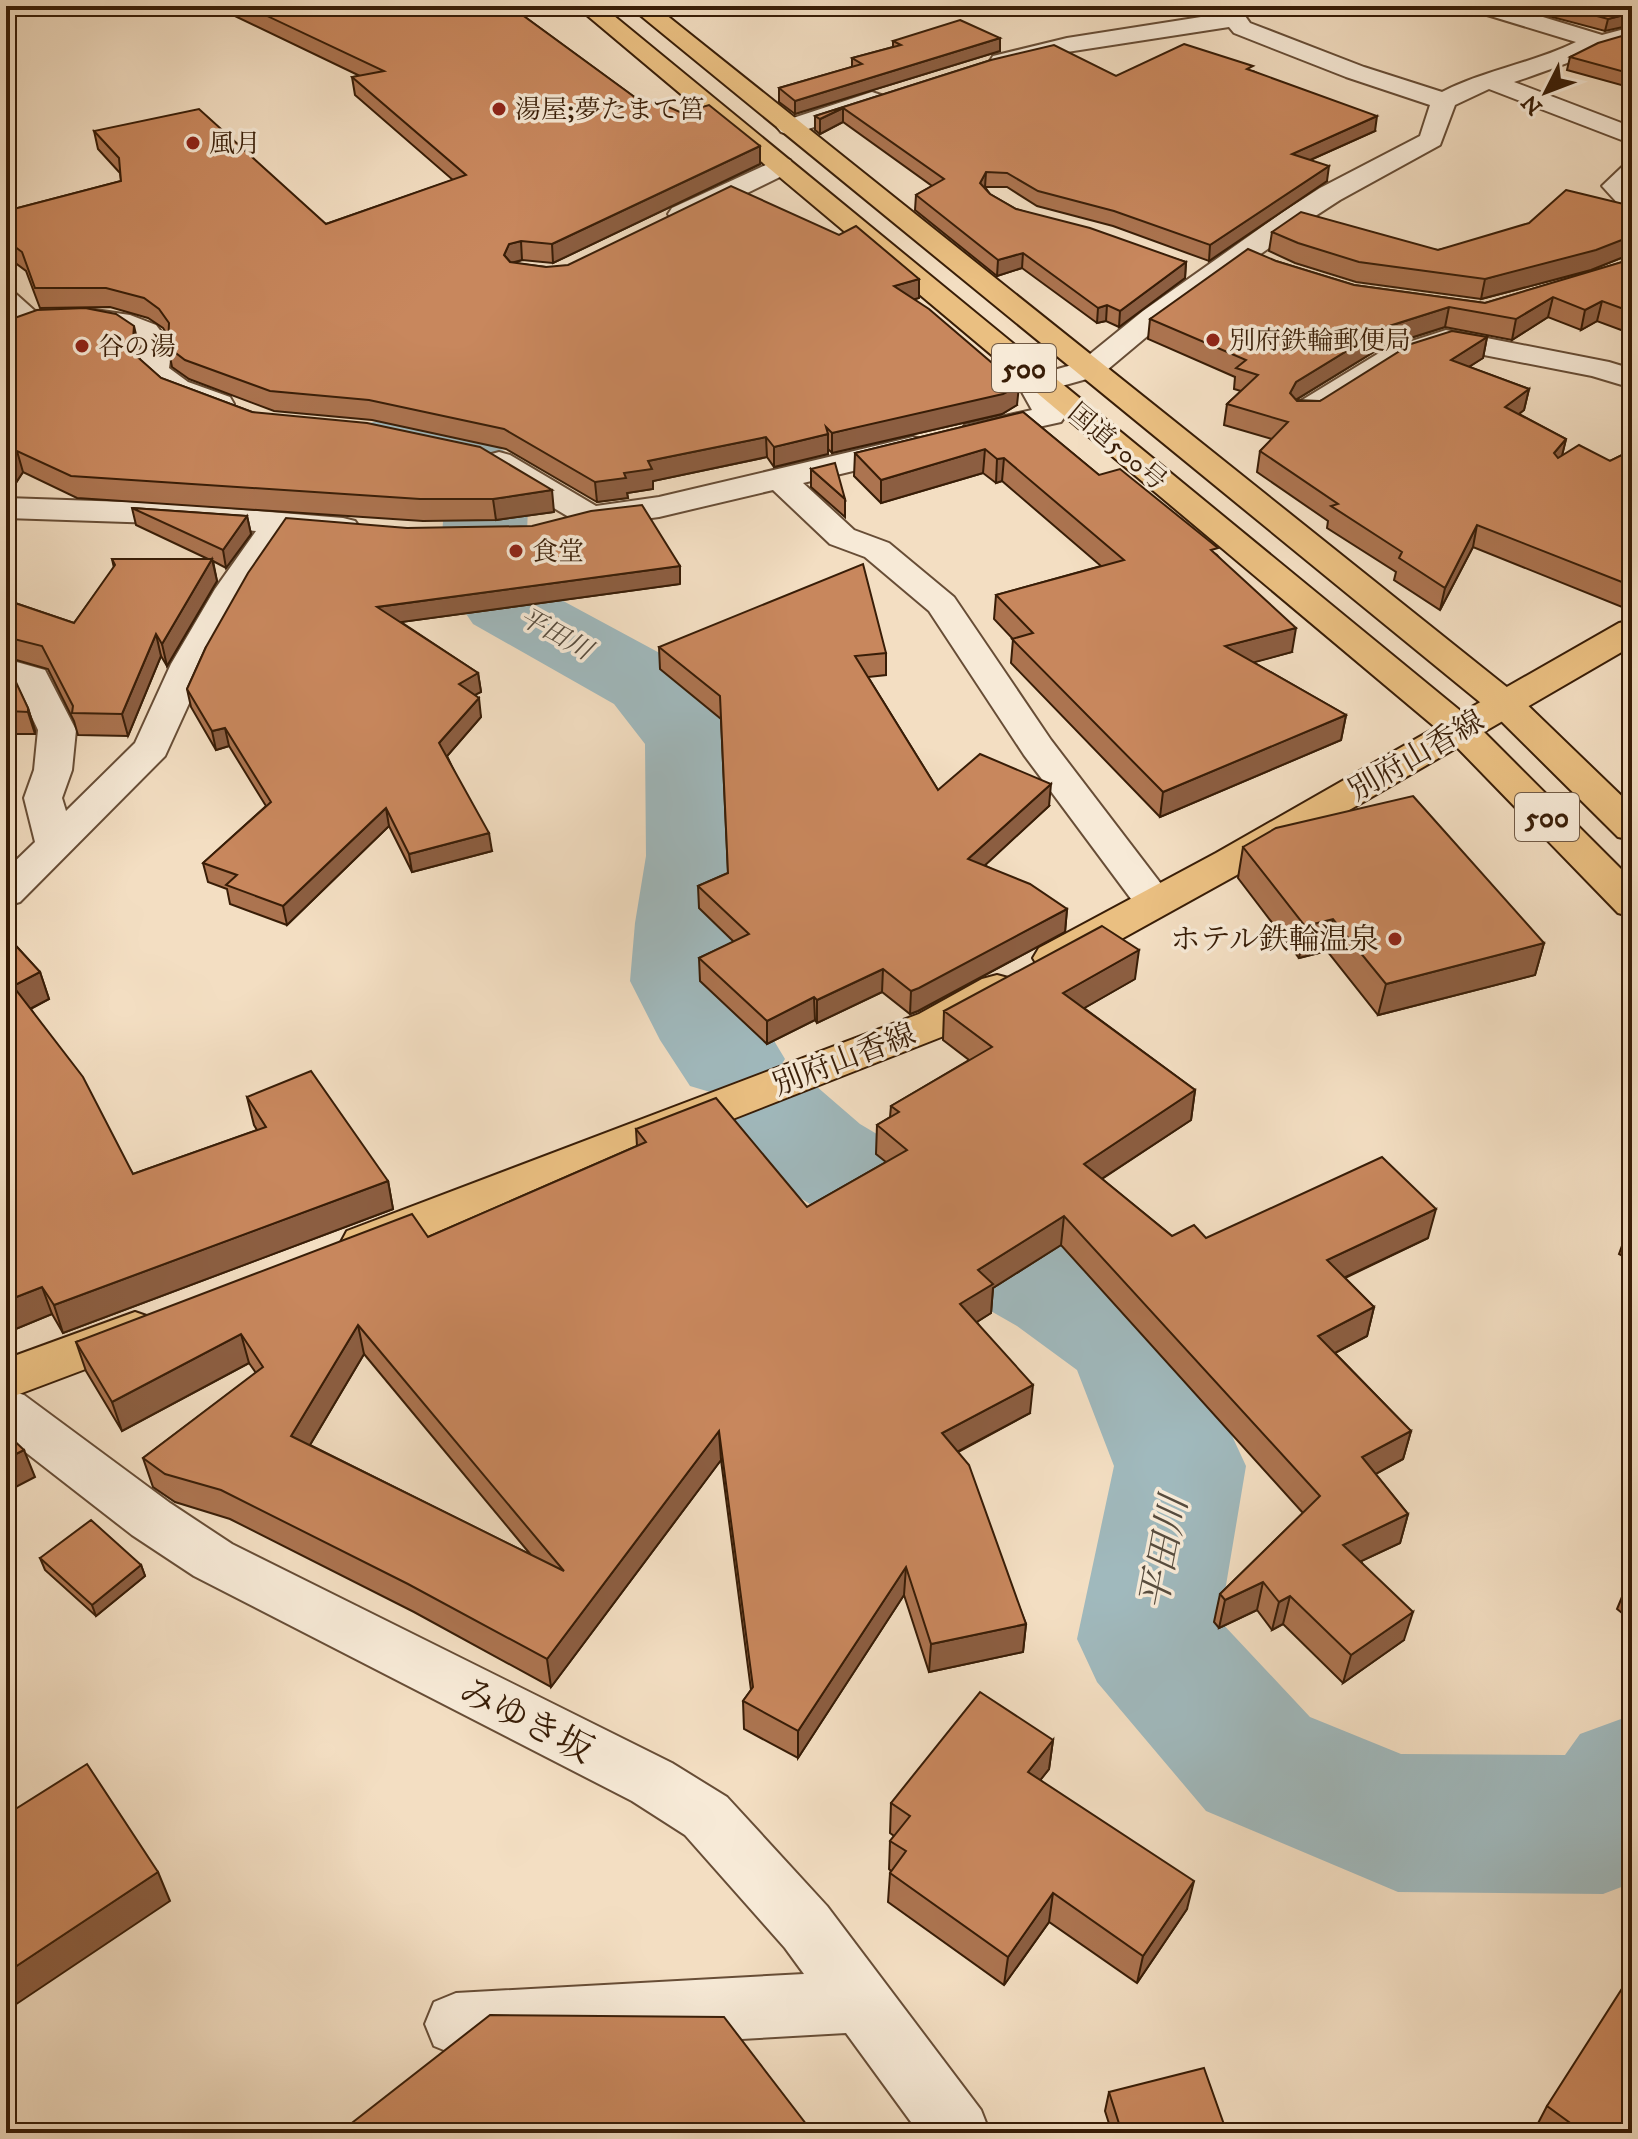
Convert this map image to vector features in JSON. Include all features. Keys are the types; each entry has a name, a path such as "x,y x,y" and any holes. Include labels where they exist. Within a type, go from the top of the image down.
{"main road":[{"name":"国道500号","path":"588,6 1461,730 1632,904"},
{"name":"国道500号","path":"641,6 1505,704 1632,828"},
{"name":"別府山香線","path":"328,1258 934,1024 1632,631"},
{"path":"6,1379 167,1318"}],"street":[{"path":"1499,8 1601,42"},
{"path":"981,66 1067,45 1231,13 1242,28 1355,72 1444,101 1490,81 1632,34"},
{"path":"1490,81 1632,136"},
{"path":"790,127 894,93"},
{"path":"548,528 590,516 659,507 779,478 827,470 1050,415 1033,385 1090,369 1153,317 1330,194 1431,140 1444,101"},
{"path":"660,228 697,206 781,166"},
{"path":"1632,172 1615,186 1632,202"},
{"path":"1243,253 1270,265"},
{"path":"1182,264 1212,275"},
{"path":"6,300 28,320 71,316 120,323 147,331 157,346 154,371 177,389 239,412"},
{"path":"1305,412 1395,356 1446,339 1598,368 1632,379"},
{"path":"478,456 494,459 590,516"},
{"path":"779,478 842,537 877,550 942,604 1037,747 1154,902"},
{"path":"9,513 157,513 380,531"},
{"path":"6,893 152,748 189,664 232,589 278,524"},
{"path":"6,670 32,678 57,730 53,770 43,798 55,843"},
{"name":"みゆき坂","path":"6,1409 151,1519 213,1560 652,1782 706,1816 806,1927 958,2133"},
{"path":"456,2024 860,2002"}],"building":[{"path":"246,6 510,6 644,104 655,101 682,113 709,105 760,146 552,244 521,241 509,244 504,255 510,262 546,267 568,265 731,186 839,235 856,226 919,279 894,286 929,309 1019,386 1003,394 832,433 826,427 828,434 774,447 766,437 648,461 652,469 624,473 626,478 595,482 504,429 369,400 270,391 185,360 168,347 169,323 159,309 144,298 106,288 35,288 22,252 6,240 6,211 121,181 119,158 94,131 199,109 326,224 466,175 352,77 384,71"},
{"path":"1560,6 1632,6 1632,13 1608,19"},
{"path":"960,20 1000,38 795,101 779,88 862,64 852,58 901,45 893,41"},
{"path":"1632,33 1632,74 1570,57 1598,43"},
{"path":"1184,44 1253,66 1247,69 1377,116 1292,154 1329,166 1210,245 1114,211 1038,191 1007,173 986,172 980,183 990,194 1016,209 1090,228 1186,262 1120,311 1107,305 1098,308 1023,253 998,260 916,195 944,179 843,108 820,119 815,116 991,60 1054,45 1116,76"},
{"path":"1566,190 1632,206 1632,236 1596,250 1485,279 1359,262 1272,232 1301,212 1438,250 1529,223"},
{"path":"1248,249 1354,285 1485,303 1632,259 1632,312 1602,301 1585,310 1553,297 1516,319 1449,307 1386,327 1296,382 1290,393 1297,401 1320,401 1411,344 1452,331 1487,337 1451,360 1529,389 1505,407 1566,439 1554,453 1558,458 1579,445 1610,461 1632,450 1632,586 1477,525 1445,588 1399,558 1402,552 1331,506 1338,504 1260,451 1288,422 1227,404 1258,375 1236,368 1246,360 1150,319"},
{"path":"85,308 116,314 134,326 132,352 161,378 252,412 367,423 480,447 552,490 493,499 420,499 71,476 17,451 6,468 6,321 37,310"},
{"path":"1023,412 1099,475 1120,469 1218,548 1211,550 1296,628 1225,646 1346,715 1163,792 1012,639 1033,633 996,595 1124,560 1004,458 997,459 985,449 881,480 855,453"},
{"path":"835,463 845,499 811,469"},
{"path":"642,505 680,566 377,607 478,673 459,684 479,698 439,743 489,833 409,854 386,808 283,906 226,885 237,875 203,863 271,802 225,728 212,731 187,689 206,647 248,573 286,518 407,528 532,526 591,511"},
{"path":"132,508 247,516 223,550"},
{"path":"112,559 212,559 162,644 156,634 122,714 72,713 73,706 42,646 6,637 6,600 74,623 115,565"},
{"path":"863,564 886,653 855,656 938,790 980,754 1051,784 968,859 1030,884 1067,909 911,991 883,969 817,1000 814,997 767,1021 699,958 749,934 698,886 728,873 720,696 659,647"},
{"path":"6,664 28,712 8,711 9,778 6,779"},
{"path":"1413,796 1544,943 1386,984 1333,919 1305,926 1243,847 1276,828"},
{"path":"1102,926 1139,950 1063,993 1195,1090 1084,1164 1172,1236 1194,1225 1206,1238 1382,1157 1436,1209 1327,1260 1374,1307 1318,1336 1411,1431 1362,1457 1408,1514 1343,1545 1413,1612 1351,1655 1290,1596 1279,1602 1263,1582 1225,1600 1220,1594 1320,1496 1064,1216 978,1270 993,1284 960,1304 1033,1385 942,1433 969,1465 1026,1624 931,1644 906,1567 798,1731 743,1701 753,1687 719,1431 547,1659 408,1584 221,1490 165,1474 143,1458 263,1367 241,1334 112,1402 76,1342 412,1214 428,1237 646,1142 636,1129 716,1098 807,1207 907,1150 877,1125 899,1112 891,1106 992,1047 944,1011","holes":["358,1325 564,1571 291,1436"]},
{"path":"6,935 40,972 13,986 83,1077 133,1174 266,1127 247,1097 311,1071 388,1181 54,1305 42,1287 6,1301"},
{"path":"6,1433 24,1450 6,1459"},
{"path":"91,1520 141,1565 92,1605 40,1558"},
{"path":"980,1692 1053,1740 1028,1772 1194,1881 1143,1956 1053,1893 1008,1957 890,1873 906,1851 890,1841 910,1816 891,1803"},
{"path":"87,1764 158,1872 6,1973 6,1815"},
{"path":"1632,1973 1632,2133 1584,2133 1547,2106"},
{"path":"490,2015 724,2017 813,2133 339,2133"},
{"path":"1204,2068 1227,2133 1122,2133 1109,2092"}],"waterway":[{"name":"平田川","path":"382,444 456,458 481,472 488,482 483,558 504,605 647,684 693,742 697,856 687,923 684,981 715,1040 729,1059"},
{"name":"平田川","path":"761,1101 819,1154 914,1212 1061,1293 1128,1341 1180,1466 1147,1639 1258,1764 1398,1823 1603,1825 1632,1782"}],"place":[{"name":"湯屋;夢たまて筥","path":"499,109"},
{"name":"風月","path":"193,143"},
{"name":"別府鉄輪郵便局","path":"1213,340"},
{"name":"谷の湯","path":"82,346"},
{"name":"食堂","path":"516,551"},
{"name":"ホテル鉄輪温泉","path":"1395,939"}]}
